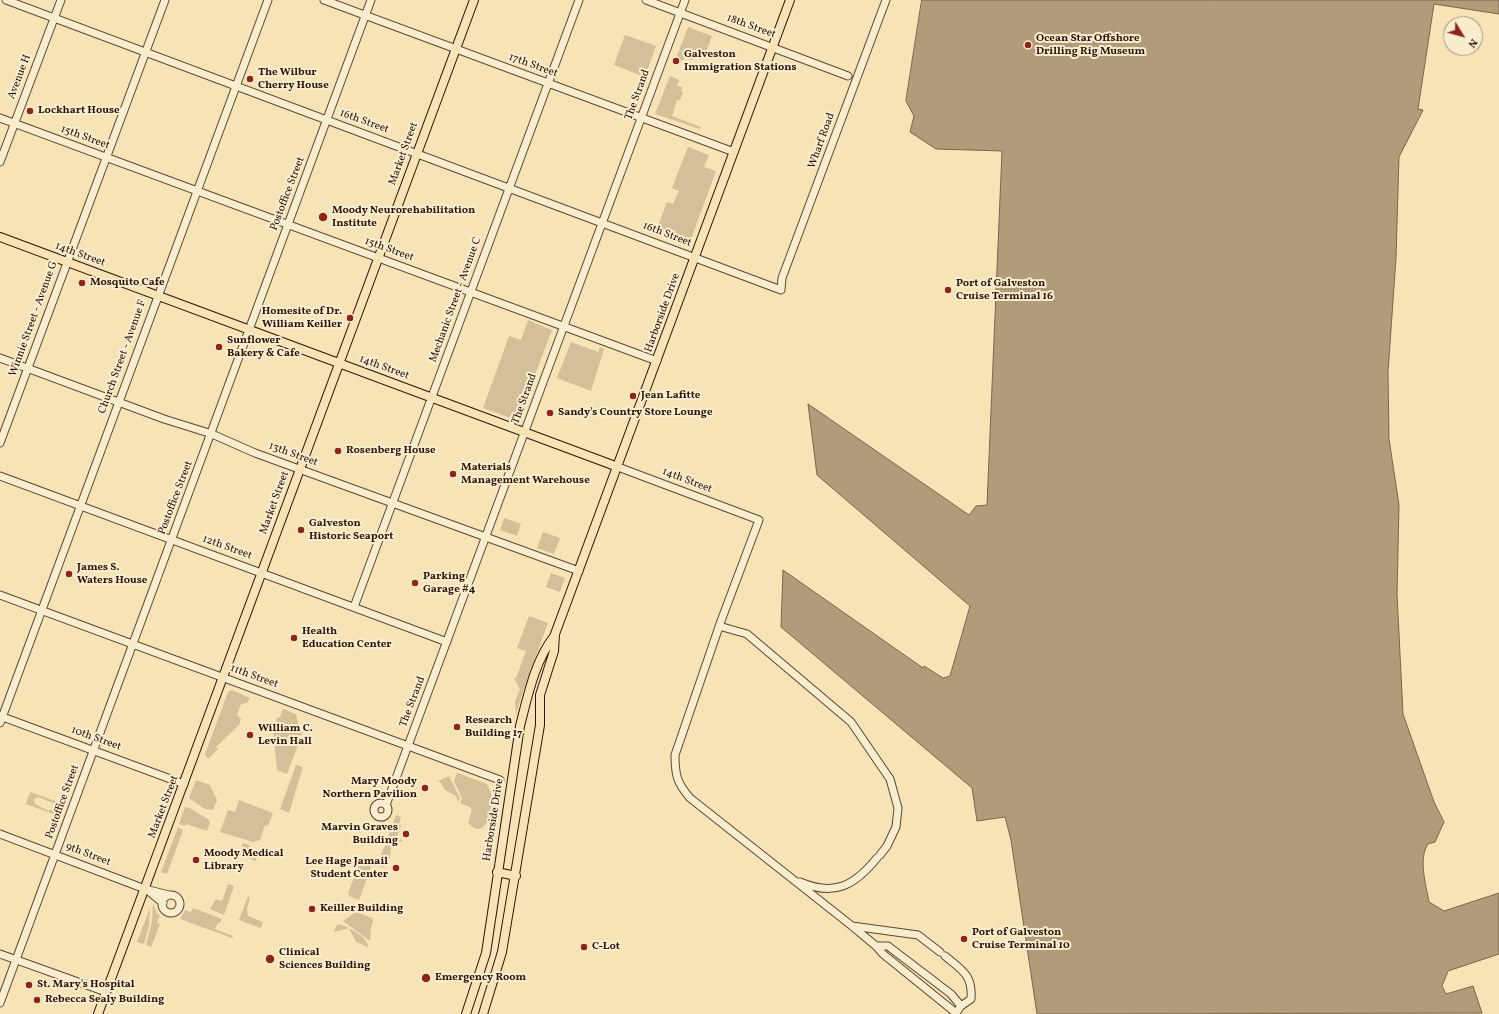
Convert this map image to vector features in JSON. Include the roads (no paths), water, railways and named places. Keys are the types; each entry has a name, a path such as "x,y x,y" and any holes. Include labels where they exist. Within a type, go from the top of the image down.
{"main road":[{"name":"Market Street","path":"98,1014 146,889 261,573 474,0"},
{"name":"Harborside Drive","path":"466,1014 486,953 520,726 528,694 545,648 555,634 579,571 790,0"},
{"name":"14th Street","path":"0,237 618,467"},
{"name":"Harborside Drive","path":"483,1014 502,954 540,725 540,695 554,651 555,634"},
{"path":"497,872 516,876"},
{"path":"486,953 502,954"}],"street":[{"name":"16th Street","path":"6,0 781,290"},
{"name":"Avenue H","path":"0,162 61,0"},
{"name":"Winnie Street - Avenue G","path":"0,443 165,0"},
{"name":"Church Street - Avenue F","path":"1,718 268,0"},
{"name":"17th Street","path":"324,0 734,152"},
{"name":"Postoffice Street","path":"0,1003 132,644 212,434 371,0"},
{"name":"Mechanic Street - Avenue C","path":"354,607 579,0"},
{"name":"18th Street","path":"646,0 848,76"},
{"name":"The Strand","path":"386,805 685,0"},
{"name":"Wharf Road","path":"781,290 782,278 886,0"},
{"name":"15th Street","path":"0,118 657,361"},
{"name":"13th Street","path":"0,358 118,402 212,434 300,469 579,571"},
{"name":"14th Street","path":"618,467 759,520 720,626"},
{"name":"12th Street","path":"0,476 447,642"},
{"name":"11th Street","path":"0,595 500,780"},
{"path":"791,878 815,888 832,888 854,882 887,846 896,827 898,808 890,779 851,722 747,634 720,626 675,755 675,771 680,786 690,798 791,878 852,926 876,946 883,954 956,1013 960,1006 971,999 972,989 967,974 918,935 852,926"},
{"name":"10th Street","path":"1,718 94,750 184,784"},
{"name":"9th Street","path":"0,834 146,889 175,896 179,900 180,905 177,911 172,914 166,913 163,908 163,903 146,889"},
{"path":"163,903 169,895"},
{"path":"876,946 888,946 951,994 960,1006"},
{"path":"0,954 106,992"}],"place":[{"name":"Ocean Star Offshore Drilling Rig Museum","path":"1028,45"},
{"name":"Galveston Immigration Stations","path":"676,61"},
{"name":"The Wilbur Cherry House","path":"250,79"},
{"name":"Lockhart House","path":"30,111"},
{"name":"Moody Neurorehabilitation Institute","path":"323,217"},
{"name":"Mosquito Cafe","path":"82,283"},
{"name":"Port of Galveston Cruise Terminal 16","path":"948,290"},
{"name":"Homesite of Dr. William Keiller","path":"350,318"},
{"name":"Sunflower Bakery & Cafe","path":"219,347"},
{"name":"Jean Lafitte","path":"633,396"},
{"name":"Sandy's Country Store Lounge","path":"550,413"},
{"name":"Rosenberg House","path":"338,451"},
{"name":"Materials Management Warehouse","path":"453,474"},
{"name":"Galveston Historic Seaport","path":"301,530"},
{"name":"James S. Waters House","path":"69,574"},
{"name":"Parking Garage #4","path":"415,583"},
{"name":"Health Education Center","path":"294,638"},
{"name":"Research Building 17","path":"457,727"},
{"name":"William C. Levin Hall","path":"250,735"},
{"name":"Mary Moody Northern Pavilion","path":"425,788"},
{"name":"Marvin Graves Building","path":"406,834"},
{"name":"Moody Medical Library","path":"196,860"},
{"name":"Lee Hage Jamail Student Center","path":"396,868"},
{"name":"Keiller Building","path":"312,909"},
{"name":"Port of Galveston Cruise Terminal 10","path":"964,939"},
{"name":"C-Lot","path":"584,947"},
{"name":"Clinical Sciences Building","path":"270,959"},
{"name":"Emergency Room","path":"426,978"},
{"name":"St. Mary's Hospital","path":"29,985"},
{"name":"Rebecca Sealy Building","path":"37,1000"}]}
